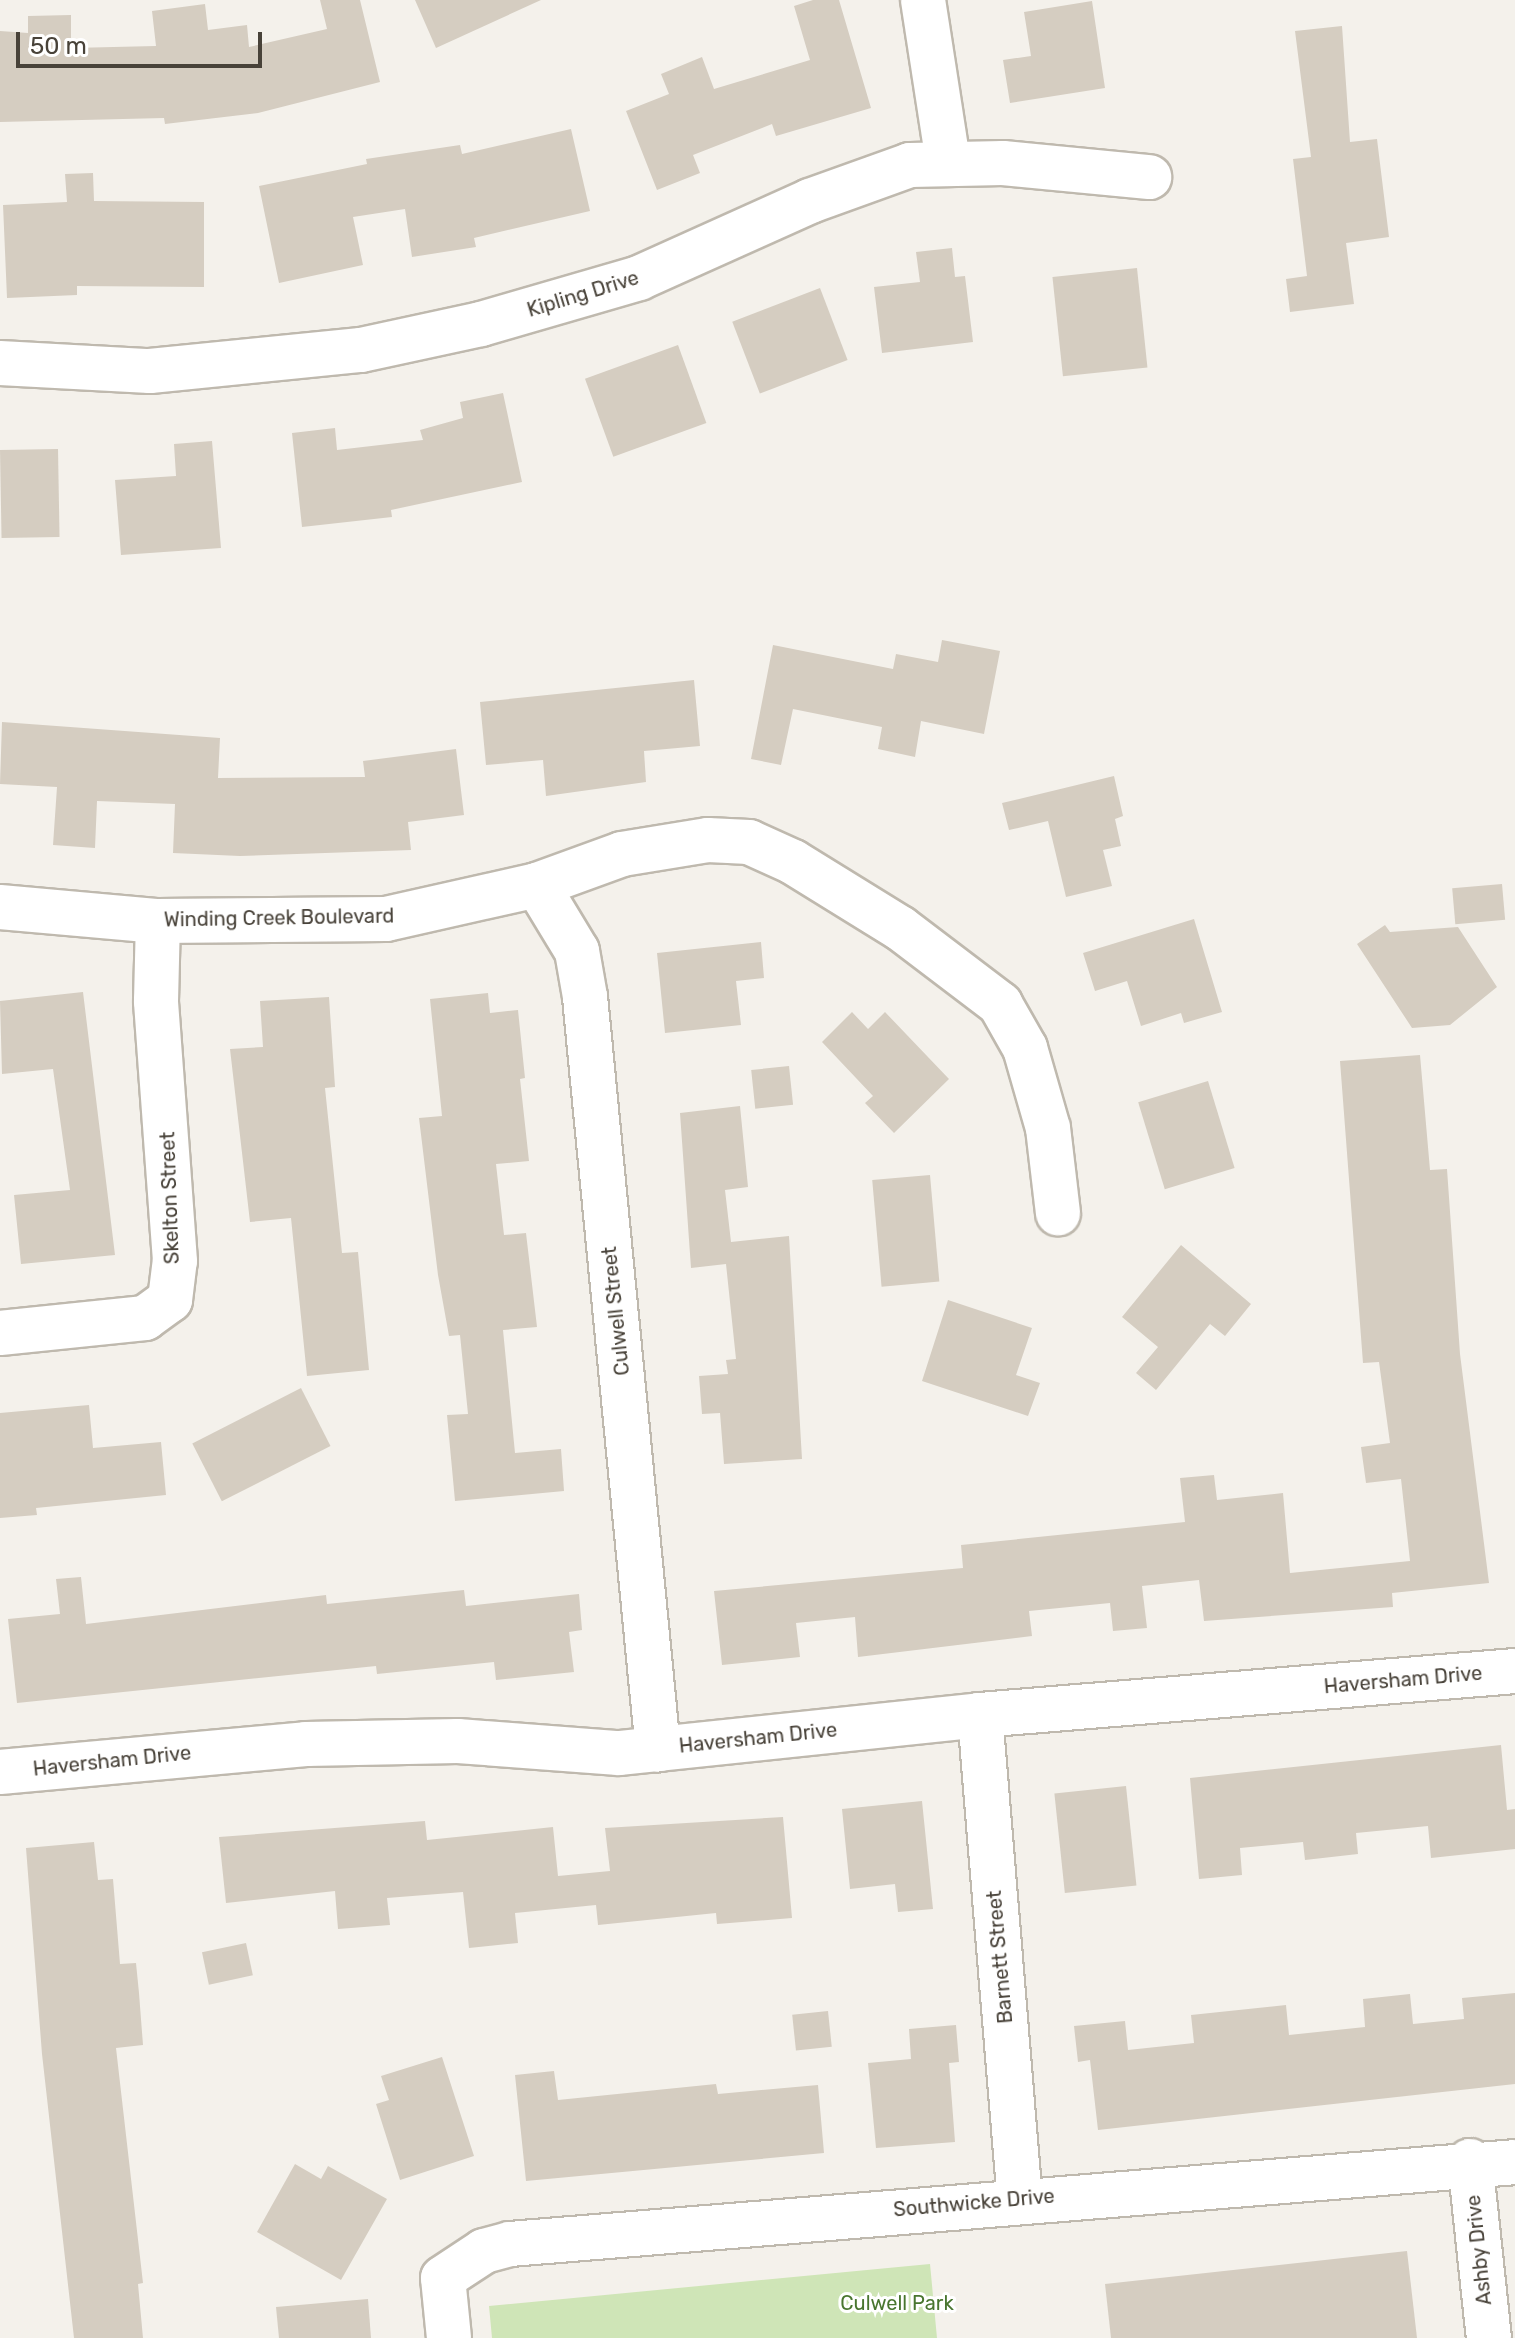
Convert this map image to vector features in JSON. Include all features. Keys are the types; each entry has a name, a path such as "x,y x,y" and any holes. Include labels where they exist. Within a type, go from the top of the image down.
{"street":[{"path":"923,0 948,161"},
{"name":"Kipling Drive","path":"0,363 150,371 361,350 639,278 810,201 910,165 948,161 1149,177"},
{"name":"Winding Creek Boulevard","path":"0,907 158,921 386,919 537,885 622,854 708,840 749,842 900,928 1000,1004 1025,1048 1048,1128 1058,1213"},
{"name":"Culwell Street","path":"537,885 577,951 585,997 658,1749"},
{"name":"Skelton Street","path":"0,1333 145,1318 170,1300 175,1261 156,1001 158,921"},
{"name":"Haversham Drive","path":"0,1772 306,1744 658,1749 980,1715 1515,1671"},
{"name":"Barnett Street","path":"980,1715 1020,2199"},
{"name":"Southwicke Drive","path":"449,2338 443,2278 484,2251 510,2244 1470,2161 1515,2162"},
{"name":"Ashby Drive","path":"1470,2161 1489,2338"}],"green space":[{"name":"Culwell Park","path":"930,2264 937,2338 492,2338 489,2306"}],"building":[{"path":"320,0 360,0 380,82 258,113 165,124 164,118 0,122 0,31 28,33 28,16 71,15 71,48 156,46 152,11 205,4 208,30 247,25 249,47 327,29"},
{"path":"415,0 541,0 436,48"},
{"path":"813,0 839,0 871,108 776,136 772,124 693,155 700,173 657,190 626,111 669,94 661,74 702,57 714,89 810,60 794,6"},
{"path":"1092,1 1105,88 1010,103 1003,60 1031,56 1024,12"},
{"path":"1342,26 1350,142 1377,139 1389,237 1346,243 1354,304 1290,312 1286,279 1307,276 1293,159 1311,157 1295,31"},
{"path":"571,129 590,211 474,238 476,247 412,257 405,209 353,217 363,265 279,283 259,186 367,164 366,159 460,145 462,154"},
{"path":"93,173 94,201 204,202 204,287 77,286 77,295 7,298 3,205 67,202 65,174"},
{"path":"952,248 955,277 965,276 973,342 882,353 874,287 920,282 916,252"},
{"path":"1137,268 1147,367 1063,376 1052,277"},
{"path":"820,288 848,360 760,394 732,322"},
{"path":"678,345 706,423 613,457 585,379"},
{"path":"503,393 522,482 391,510 392,517 302,527 292,433 335,428 337,450 423,440 420,430 463,418 460,402"},
{"path":"212,441 221,548 121,555 115,480 176,476 174,444"},
{"path":"58,449 60,537 2,538 0,450"},
{"path":"942,640 1000,651 984,734 921,721 915,757 878,749 882,727 793,709 781,765 751,759 773,645 893,669 896,654 938,662"},
{"path":"694,680 700,746 644,751 646,782 546,796 543,760 486,765 480,702"},
{"path":"2,722 220,738 218,778 365,777 363,761 456,749 464,815 408,822 411,850 240,856 173,853 175,804 97,801 95,848 53,845 57,787 0,784"},
{"path":"1114,776 1123,816 1115,819 1121,846 1103,850 1112,886 1066,897 1048,821 1009,830 1002,803"},
{"path":"1502,884 1505,920 1455,924 1452,888"},
{"path":"1194,919 1222,1012 1184,1023 1181,1013 1141,1026 1127,981 1095,991 1083,953"},
{"path":"1385,925 1390,932 1458,927 1497,987 1450,1025 1412,1028 1357,944"},
{"path":"761,942 764,978 736,981 741,1025 665,1033 657,953"},
{"path":"83,992 115,1255 21,1264 14,1195 70,1190 53,1069 2,1074 0,1001"},
{"path":"488,993 490,1013 518,1010 525,1078 520,1079 529,1161 496,1164 504,1235 526,1233 537,1327 503,1330 515,1453 561,1449 564,1491 455,1501 447,1415 468,1414 460,1335 449,1336 438,1275 419,1118 442,1116 430,999"},
{"path":"329,997 335,1087 325,1088 342,1253 358,1252 369,1370 307,1376 291,1218 250,1222 230,1049 263,1047 260,1001"},
{"path":"852,1012 868,1029 885,1012 949,1079 894,1133 865,1103 873,1096 822,1042"},
{"path":"1420,1055 1430,1170 1447,1169 1460,1354 1489,1583 1392,1593 1393,1607 1204,1621 1199,1580 1142,1586 1147,1628 1113,1631 1110,1603 1029,1611 1032,1636 858,1657 855,1617 796,1623 800,1657 722,1665 714,1591 963,1568 961,1545 1185,1522 1180,1478 1214,1475 1217,1500 1283,1493 1290,1573 1410,1561 1401,1479 1366,1483 1361,1447 1390,1443 1379,1362 1363,1363 1340,1061"},
{"path":"789,1066 793,1105 755,1109 751,1070"},
{"path":"1208,1081 1235,1168 1165,1189 1138,1102"},
{"path":"740,1106 748,1187 725,1190 731,1242 789,1236 802,1459 724,1464 720,1413 702,1414 699,1376 728,1374 726,1360 736,1359 726,1264 691,1268 680,1113"},
{"path":"930,1175 939,1282 882,1287 872,1180"},
{"path":"1181,1245 1251,1304 1225,1336 1210,1324 1156,1390 1136,1373 1158,1347 1122,1317"},
{"path":"948,1300 1032,1328 1016,1375 1040,1383 1028,1416 922,1381"},
{"path":"301,1388 331,1446 222,1501 192,1443"},
{"path":"89,1405 93,1448 161,1442 166,1495 36,1508 37,1515 0,1518 0,1413"},
{"path":"81,1577 86,1624 326,1595 327,1604 464,1590 466,1606 579,1594 582,1630 569,1632 574,1672 496,1680 494,1662 377,1674 376,1666 17,1703 8,1619 60,1614 56,1579"},
{"path":"1501,1745 1507,1810 1515,1809 1515,1849 1431,1858 1428,1826 1356,1833 1358,1854 1305,1860 1303,1842 1240,1848 1242,1875 1199,1879 1190,1778"},
{"path":"1126,1786 1136,1885 1065,1893 1054,1794"},
{"path":"922,1801 933,1909 898,1912 895,1884 850,1889 842,1809"},
{"path":"783,1817 792,1918 717,1924 716,1913 598,1925 596,1905 515,1913 518,1943 469,1948 463,1892 387,1898 390,1925 338,1929 335,1891 226,1903 219,1837 425,1821 427,1840 553,1827 558,1876 610,1871 605,1828"},
{"path":"94,1842 98,1880 113,1879 120,1964 136,1963 139,1993 143,2045 116,2048 143,2283 138,2284 143,2338 74,2338 42,2054 26,1848"},
{"path":"246,1943 253,1975 209,1985 202,1952"},
{"path":"1515,1993 1515,2084 1098,2130 1090,2060 1078,2062 1074,2026 1125,2021 1128,2050 1194,2043 1191,2015 1286,2005 1289,2035 1365,2027 1363,1999 1410,1994 1413,2024 1464,2019 1462,1998"},
{"path":"828,2011 832,2047 796,2051 792,2015"},
{"path":"956,2025 959,2062 949,2063 955,2142 876,2148 868,2063 911,2059 909,2029"},
{"path":"442,2057 474,2156 400,2180 376,2104 389,2100 381,2076"},
{"path":"554,2071 558,2100 716,2084 718,2094 818,2085 824,2153 526,2181 515,2075"},
{"path":"295,2164 321,2179 328,2166 387,2199 341,2280 257,2232"},
{"path":"1407,2251 1417,2338 1111,2338 1105,2284"},
{"path":"368,2299 371,2338 279,2338 276,2307"}]}
